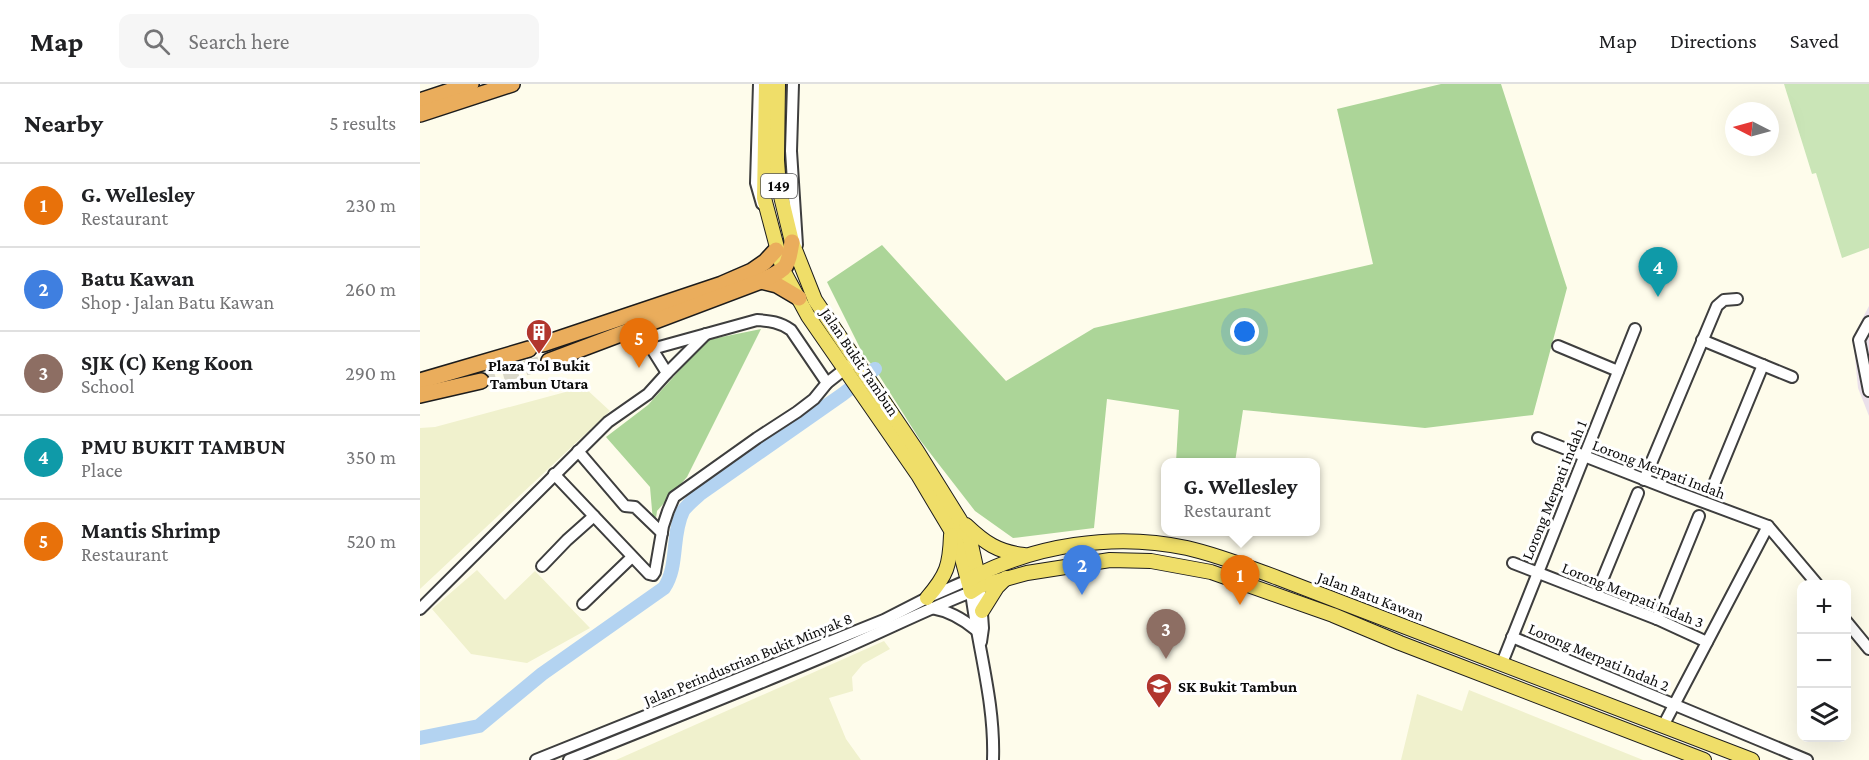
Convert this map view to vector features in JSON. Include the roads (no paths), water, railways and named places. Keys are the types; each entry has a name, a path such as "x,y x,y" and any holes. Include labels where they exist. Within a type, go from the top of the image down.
{"highway":[{"path":"420,101 471,84"},
{"path":"420,116 512,84"},
{"path":"549,361 761,281 783,270 795,249"},
{"path":"420,381 536,346 722,284 752,271 777,250"},
{"path":"761,281 777,285 799,298"},
{"path":"420,395 481,381"}],"main road":[{"name":"Jalan Bukit Tambun","path":"766,84 779,188 795,249 815,300 852,368 952,532 974,583"},
{"name":"Jalan Bukit Tambun","path":"778,84 763,189 769,221 783,270 808,316 852,368"},
{"name":"Jalan Bukit Tambun","path":"867,390 917,450 960,520 970,540 974,583"},
{"path":"960,520 982,540 997,549 1010,554 1029,556"},
{"path":"929,603 947,571 952,532"},
{"name":"Jalan Batu Kawan","path":"974,583 1003,564 1059,548 1096,542 1128,542 1184,547 1213,554 1278,578 1752,760"},
{"name":"Jalan Batu Kawan","path":"974,583 1046,569 1117,560 1151,561 1211,572 1333,615 1704,760"},
{"path":"982,611 997,587 1006,578"}],"street":[{"path":"759,84 756,188 769,221"},
{"path":"793,84 791,151 795,249"},
{"path":"1644,480 1717,306 1724,300 1737,299"},
{"path":"667,373 652,350 757,320 783,324 791,330 827,383"},
{"path":"1869,322 1859,340 1869,391"},
{"name":"Lorong Merpati Indah 1","path":"1502,663 1635,329"},
{"path":"420,609 608,422 648,394 706,334"},
{"path":"1702,340 1792,377"},
{"path":"1558,346 1618,371"},
{"path":"1712,489 1763,366"},
{"path":"554,474 649,574 653,575 656,572 662,533 674,497 814,399 827,383 852,368"},
{"name":"Lorong Merpati Indah","path":"1538,438 1768,526"},
{"path":"578,451 625,506 636,507 662,533"},
{"path":"1596,595 1638,493"},
{"path":"542,566 594,516"},
{"path":"1657,619 1699,516"},
{"path":"1663,726 1768,526 1813,580"},
{"path":"583,604 632,556"},
{"name":"Lorong Merpati Indah 3","path":"1513,563 1657,619 1707,642"},
{"name":"Jalan Perindustrian Bukit Minyak 8","path":"536,760 974,583"},
{"name":"Jalan Bukit Tambun","path":"974,583 982,611 983,628 980,645"},
{"name":"Jalan Bukit Tambun","path":"974,583 976,630 988,685 993,760"},
{"path":"929,603 963,619 976,630"},
{"name":"Jalan Perindustrian Bukit Minyak 8","path":"569,760 888,630 929,603"},
{"path":"1851,627 1869,649"},
{"name":"Lorong Merpati Indah 2","path":"1512,637 1807,760"}],"waterway":[{"path":"420,738 479,726 542,674 664,588 672,570 677,530 683,511 700,494 875,369"}],"tunnel":[{"path":"481,381 549,361"}],"place":[{"name":"PMU BUKIT TAMBUN","path":"1658,297"},
{"name":"Plaza Tol Bukit Tambun Utara","path":"539,355"},
{"name":"Mantis Shrimp","path":"639,368"},
{"name":"Batu Kawan","path":"1082,595"},
{"name":"G. Wellesley","path":"1240,605"},
{"name":"SJK (C) Keng Koon","path":"1166,659"},
{"name":"SK Bukit Tambun","path":"1159,709"}]}
